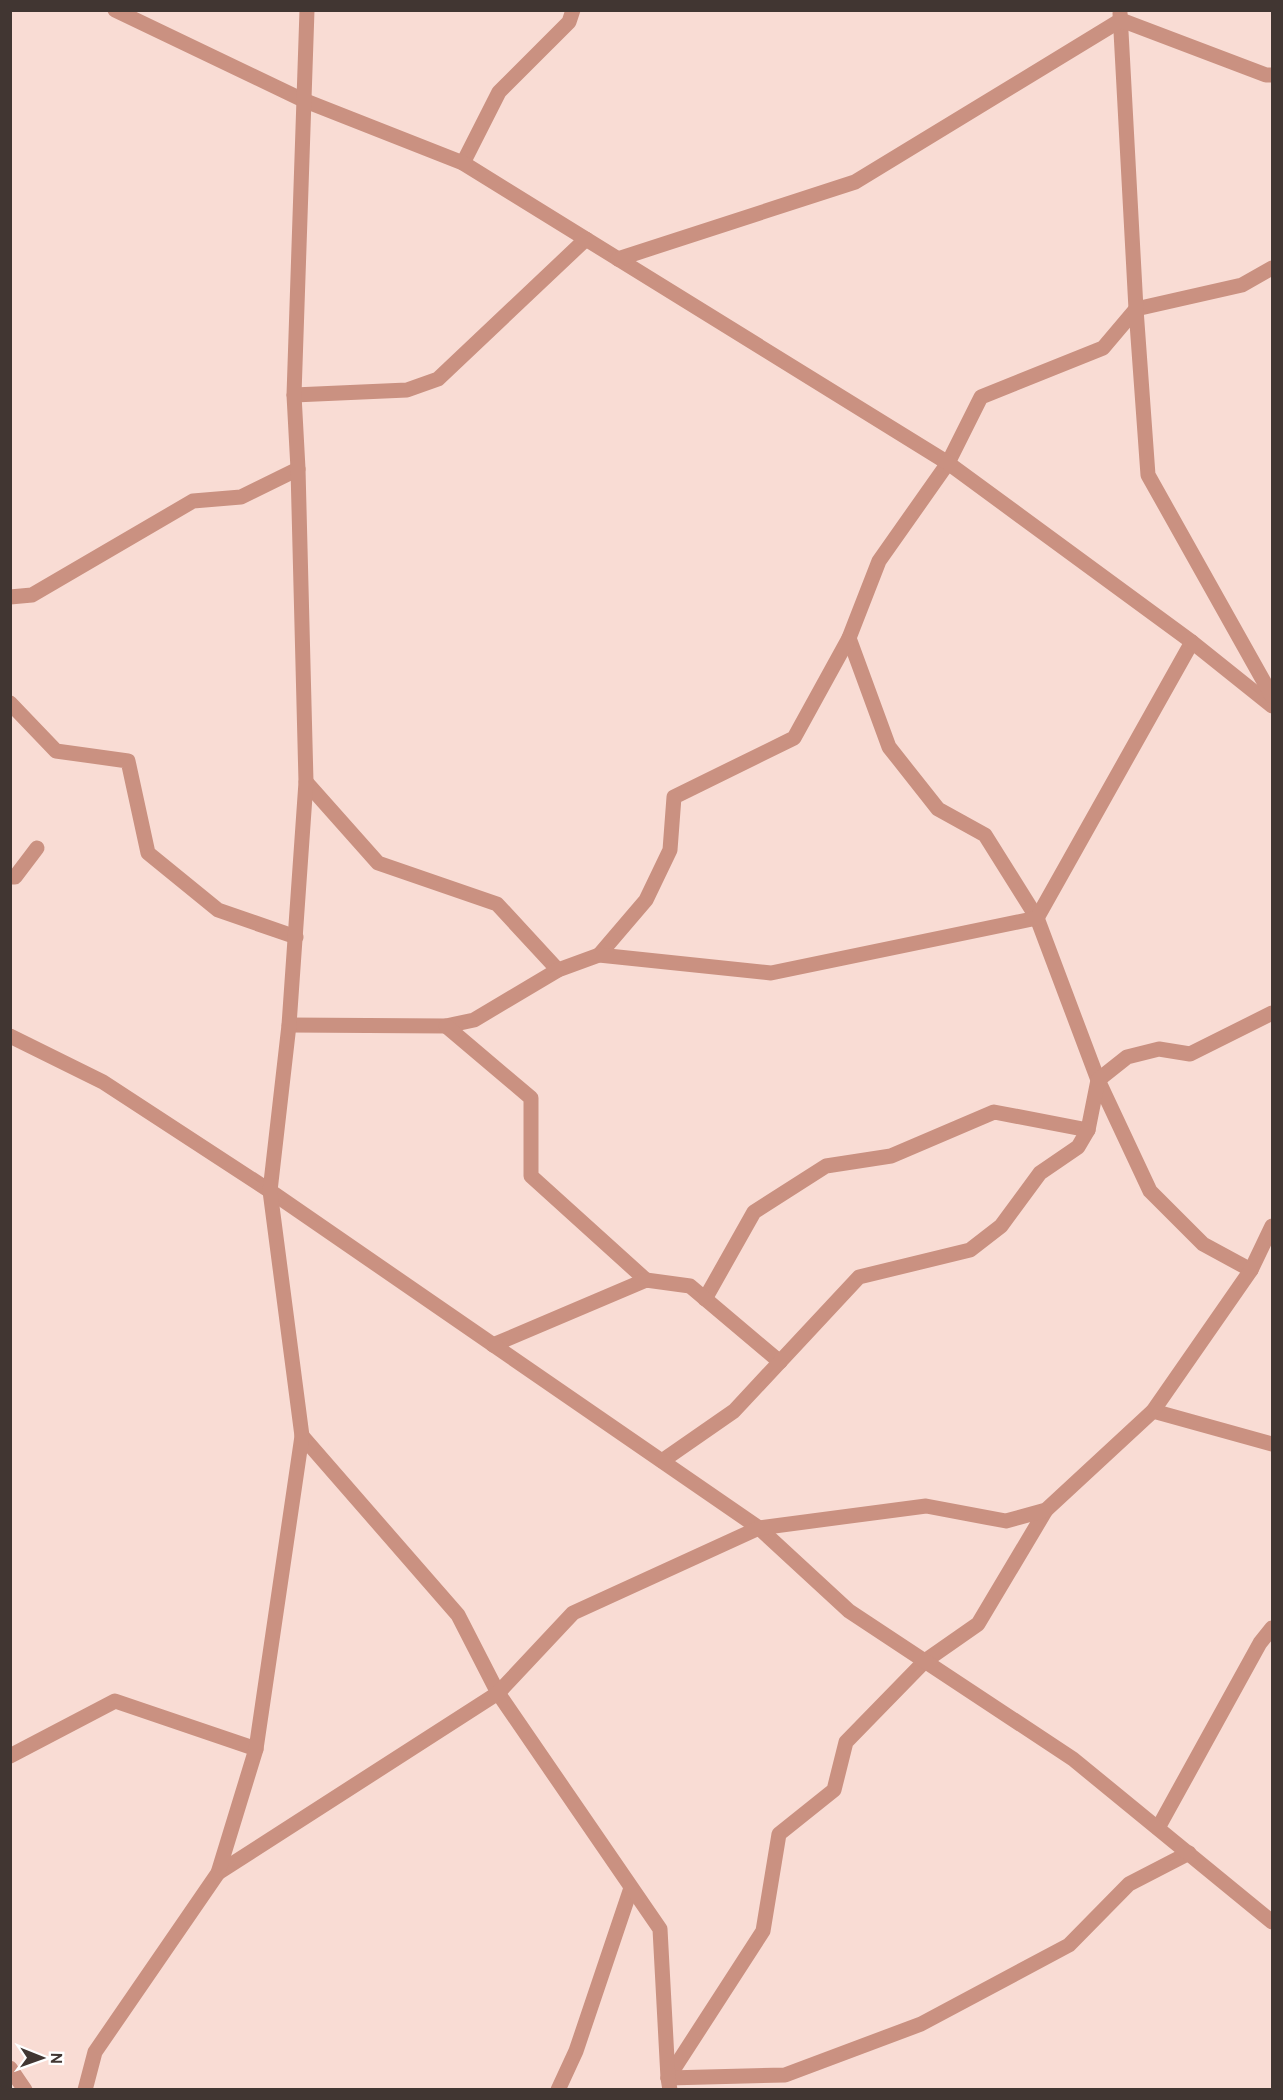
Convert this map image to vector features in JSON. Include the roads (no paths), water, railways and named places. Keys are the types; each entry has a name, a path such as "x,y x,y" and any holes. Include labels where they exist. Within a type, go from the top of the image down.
{"street":[{"path":"115,10 303,100 463,163 948,463 1192,642 1272,706"},
{"path":"85,2090 95,2052 218,1873 256,1749 302,1436 270,1191 289,1025 306,782 294,395 307,10"},
{"path":"463,163 499,92 569,22 573,10"},
{"path":"1120,15 1270,76"},
{"path":"618,259 855,182 1120,15"},
{"path":"1120,15 1136,309 1148,475 1272,696"},
{"path":"294,395 407,390 438,379 586,239"},
{"path":"599,955 646,900 670,850 674,797 794,738 849,638 879,561 948,463 981,397 1103,348 1136,309 1242,285 1272,268"},
{"path":"10,597 32,595 193,501 241,497 298,469"},
{"path":"849,638 889,747 938,809 985,835 1037,918 1098,1080 1150,1191 1203,1244 1251,1270"},
{"path":"289,1025 446,1026 474,1020 558,970 599,955 771,973 1037,918 1192,642"},
{"path":"10,703 56,751 128,761 148,853 218,910 296,937"},
{"path":"306,782 378,863 498,904 558,970"},
{"path":"10,878 15,877 37,848"},
{"path":"662,1461 734,1411 859,1276 970,1250 1001,1226 1040,1173 1078,1147 1088,1130 1098,1080 1126,1057 1160,1049 1190,1054 1272,1013"},
{"path":"446,1026 531,1098 531,1176 646,1280"},
{"path":"10,1036 103,1082 270,1191 759,1528 849,1611 1073,1759 1272,1920"},
{"path":"705,1299 754,1212 826,1166 891,1156 994,1112 1088,1130"},
{"path":"669,2084 764,1930 778,1834 834,1790 846,1742 925,1661 978,1624 1046,1510 1153,1411 1251,1270 1272,1226"},
{"path":"493,1345 646,1280 690,1286 780,1362"},
{"path":"1153,1411 1272,1444"},
{"path":"302,1436 458,1615 498,1693 660,1929 669,2084"},
{"path":"218,1873 498,1693 573,1613 759,1528 926,1506 1006,1521 1046,1510"},
{"path":"1158,1828 1260,1643 1272,1628"},
{"path":"10,1756 115,1701 256,1749"},
{"path":"669,2084 785,2075 921,2024 1069,1945 1129,1884 1189,1853"},
{"path":"558,2090 576,2051 632,1888"},
{"path":"10,2068 25,2090"}]}
